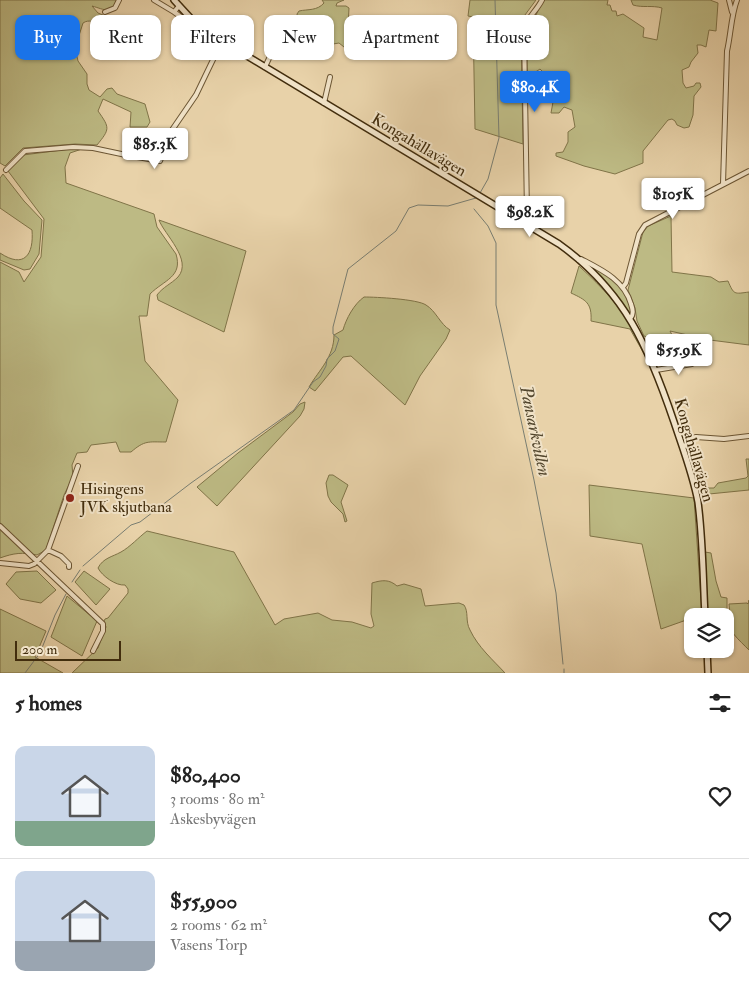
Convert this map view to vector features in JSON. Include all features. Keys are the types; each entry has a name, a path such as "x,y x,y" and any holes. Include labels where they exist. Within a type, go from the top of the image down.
{"street":[{"path":"105,12 115,8 120,0"},
{"path":"154,0 178,15"},
{"name":"Kongahällavägen","path":"174,0 188,15"},
{"path":"525,224 527,212 524,32 527,21 542,0"},
{"path":"723,184 727,57 732,27 732,12 729,0"},
{"path":"732,12 737,0"},
{"path":"174,12 180,6"},
{"path":"6,170 25,151 73,147 93,148 126,156 160,161 172,130 196,95 214,60"},
{"name":"Kongahällavägen","path":"253,60 558,244 579,260 609,290 645,344 683,447 699,511 705,608"},
{"path":"265,67 268,60"},
{"path":"324,103 330,77"},
{"path":"623,287 626,284 639,234 645,225 749,171"},
{"path":"579,260 581,259 602,270 623,287 633,312 630,319"},
{"path":"656,370 692,364"},
{"path":"683,447 696,437 724,439 749,436"},
{"path":"0,563 32,565 48,550 78,466"},
{"path":"0,526 103,624 103,631 93,650"},
{"path":"48,550 67,560 69,567"},
{"path":"707,658 708,673"}],"shaded area":[{"path":"0,0 118,0 107,10 92,6 98,13 103,15 90,15 90,21 83,23 80,32 80,15 15,15 15,60 78,60 87,74 89,90 100,97 107,89 112,88 117,94 145,104 150,122 147,127 130,127 131,112 103,99 98,111 105,121 107,128 97,145 75,144 23,148 5,166 0,163"},
{"path":"322,0 344,0 337,3 336,6 346,6 349,8 349,15 344,15 344,47 339,43 334,44 334,15 297,15 299,11 312,9 324,3"},
{"path":"470,0 536,0 525,15 468,15"},
{"path":"543,0 608,0 607,5 610,5 612,11 616,11 617,16 623,14 644,28 643,37 657,40 662,8 633,5 631,0 710,0 718,3 716,31 709,30 706,47 697,45 698,53 689,67 682,70 683,83 686,88 694,86 696,83 700,83 701,87 694,96 693,115 689,127 684,128 677,125 672,119 668,120 643,151 643,163 615,174 556,156 556,153 563,152 568,142 568,132 575,127 572,110 564,107 559,113 551,113 553,102 540,94 537,89 542,71 540,69 534,73 527,72 527,60 549,60 549,15 536,15"},
{"path":"474,60 522,60 523,144 475,129"},
{"path":"82,149 70,153 65,167 66,183 154,214 157,227 176,254 177,268 175,273 150,294 147,316 139,316 145,361 178,400 166,442 147,442 131,452 120,452 116,442 91,445 87,452 77,453 72,465 73,477 64,495 46,550 37,555 18,554 0,558 0,262 19,272 24,282 41,257 44,219 8,171 23,155"},
{"path":"3,174 42,220 39,254 30,269 24,270 0,260 0,253 15,260 26,257 32,239 32,230 0,208 0,178"},
{"path":"671,216 672,272 711,277 719,282 728,281 733,291 740,293 749,292 749,345 710,340 670,331 674,339 672,341 666,335 652,342 651,339 644,336 637,321 635,308 628,290 643,232 648,226"},
{"path":"159,220 246,251 224,332 158,300 157,295 159,292 178,277 182,270 180,255"},
{"path":"586,262 603,272 621,288 632,313 630,314 611,289"},
{"path":"579,266 619,308 632,327 647,359 630,329 591,321 587,303 571,293"},
{"path":"364,297 421,303 433,311 450,330 446,339 420,376 405,405 351,356 343,357 315,391 309,387 329,357 334,335 343,330 351,312"},
{"path":"305,402 300,416 217,506 197,487 238,453 293,412 300,404"},
{"path":"746,459 749,459 749,490 699,495 697,487 714,488 718,483 746,478 748,476"},
{"path":"329,475 333,475 348,485 341,502 347,521 345,522 343,514 331,502 328,496 326,483"},
{"path":"589,485 694,498 702,608 684,608 684,621 661,629 642,544 590,536"},
{"path":"147,531 234,552 275,625 284,619 318,613 332,620 352,622 371,628 374,626 371,614 372,583 382,581 391,582 397,586 404,584 421,589 425,606 459,603 464,605 473,636 505,673 72,673 98,648 106,627 105,619 108,618 128,593 125,585 110,580 98,568 105,560 124,550"},
{"path":"705,552 711,553 721,597 727,598 727,608 708,608"},
{"path":"37,571 56,590 41,603 20,599 6,584 16,572"},
{"path":"84,571 110,589 96,605 75,582"},
{"path":"67,596 97,621 82,656 51,637"},
{"path":"749,600 749,650 734,634 734,608 729,608 729,604 748,604"},
{"path":"0,609 46,631 35,657 63,673 0,673"}],"waterway":[{"path":"480,193 488,179 499,138 495,0"},
{"path":"83,566 131,525 140,522 191,483 294,410 313,382 320,377 326,366 327,359 335,351 339,339 333,334 333,327 348,269 396,231 409,208 418,205 448,206 476,198"},
{"name":"Pansarkvillen","path":"474,209 488,226 496,243 496,305 534,480 556,593 563,664"},
{"path":"72,582 80,570"},
{"path":"25,673 40,653 55,615 66,594"}],"place":[{"name":"Hisingens JVK skjutbana","path":"70,498"}]}
